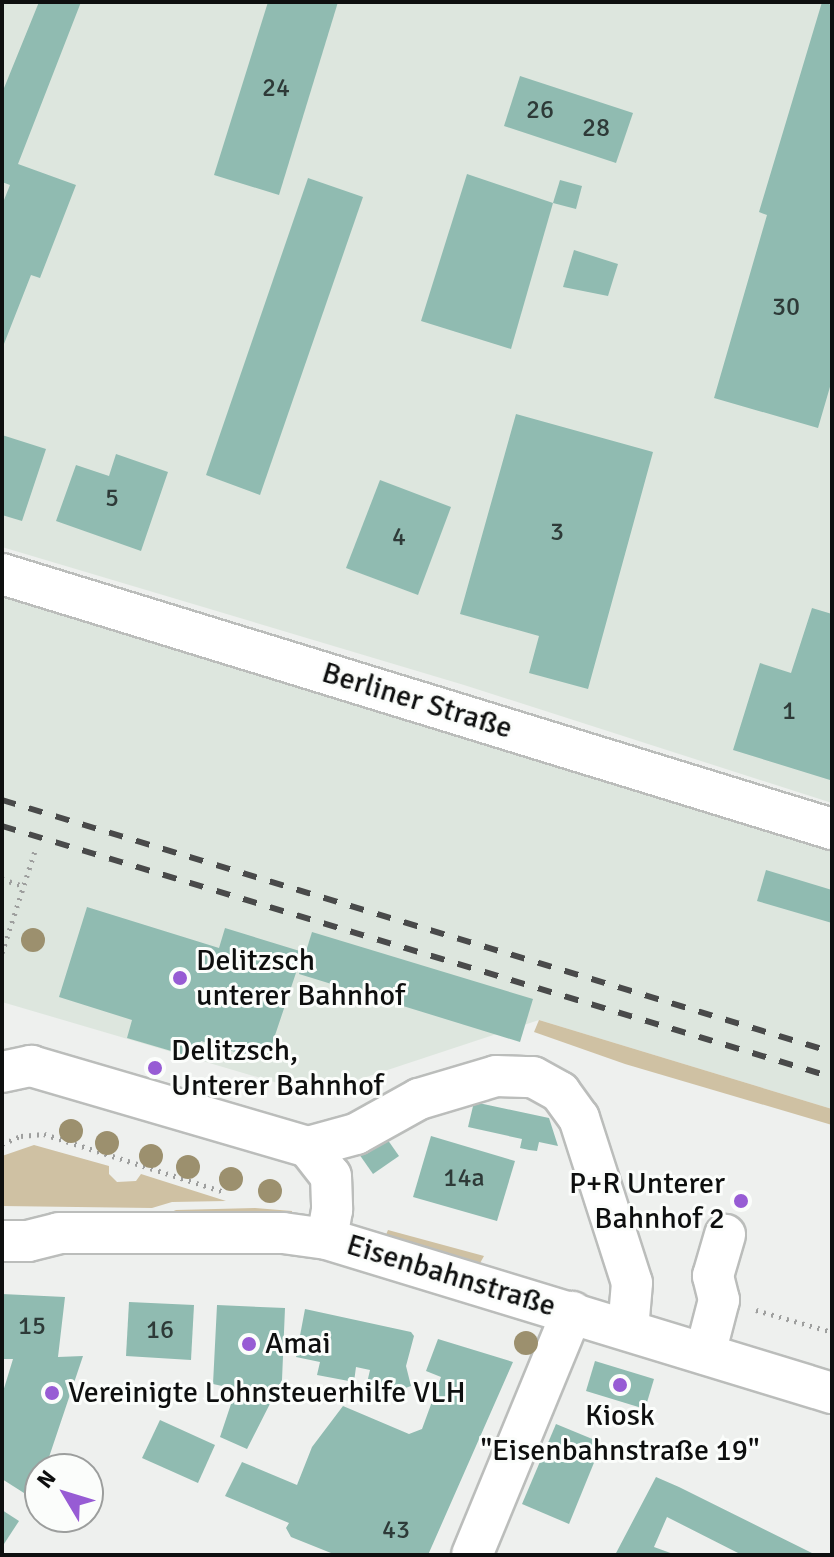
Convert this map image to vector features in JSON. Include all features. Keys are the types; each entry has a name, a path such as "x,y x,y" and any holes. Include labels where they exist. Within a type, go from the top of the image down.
{"street":[{"name":"Berliner Straße","path":"2,574 832,829"},
{"path":"2,1072 31,1066 308,1147 356,1134 419,1099 496,1076 533,1077 560,1092 579,1118 632,1283 628,1330"},
{"path":"308,1147 331,1176 332,1210 327,1239"},
{"name":"Eisenbahnstraße","path":"2,1220 29,1223 59,1233"},
{"name":"Eisenbahnstraße","path":"2,1241 28,1241 59,1233 283,1233 327,1239 832,1393"},
{"path":"705,1354 719,1300 713,1276 736,1238"},
{"path":"472,1555 572,1312"}],"path":[{"path":"2,953 36,848"},
{"path":"2,879 24,886"},
{"path":"2,1144 21,1136 44,1134 227,1193"}],"shaded area":[{"path":"2,2 832,2 832,803 464,685 2,547"},
{"path":"2,595 832,847 832,1109 539,1020 315,1094 2,1002"},
{"path":"539,1020 832,1109 832,1125 625,1064 534,1032"},
{"path":"34,1145 109,1166 109,1174 117,1182 136,1181 141,1174 226,1201 172,1202 152,1208 2,1206 2,1156"},
{"path":"255,1208 292,1211 292,1218 164,1215 176,1210"},
{"path":"388,1230 484,1256 479,1265 385,1237"}],"building":[{"path":"39,2 81,2 18,164 76,185 40,278 31,275 2,349 2,205 10,185 2,182 2,93"},
{"path":"268,2 338,2 279,195 214,175"},
{"path":"822,2 832,5 832,380 818,428 714,398 767,215 759,212"},
{"path":"520,76 633,113 616,163 504,126"},
{"path":"467,174 553,203 511,349 421,321"},
{"path":"308,178 363,197 260,495 206,475"},
{"path":"560,180 582,186 576,209 553,203"},
{"path":"574,250 618,264 608,296 563,287"},
{"path":"516,414 653,452 588,689 529,673 539,636 460,614"},
{"path":"2,435 46,449 22,521 2,515"},
{"path":"116,454 168,472 141,551 56,521 76,465 109,476"},
{"path":"380,480 451,507 418,595 346,568"},
{"path":"812,608 832,614 830,780 733,750 760,663 791,673"},
{"path":"766,870 832,890 832,923 757,901"},
{"name":"Delitzsch unterer Bahnhof","path":"87,907 219,948 225,928 303,952 266,1062 201,1041 195,1058 127,1038 132,1020 59,997"},
{"path":"312,932 533,999 520,1042 299,974"},
{"path":"474,1102 549,1118 558,1146 539,1142 537,1151 529,1150 520,1148 522,1139 468,1127"},
{"path":"385,1136 399,1156 373,1174 359,1154"},
{"path":"431,1136 515,1161 497,1221 413,1197"},
{"path":"2,1294 65,1297 58,1357 83,1356 50,1453 24,1453 24,1493 2,1479 2,1395 13,1359 2,1359"},
{"path":"129,1302 194,1305 191,1360 126,1356"},
{"name":"Amai","path":"217,1305 285,1308 282,1380 247,1449 220,1437 236,1389 213,1384"},
{"path":"305,1309 411,1332 414,1336 406,1366 411,1386 394,1392 367,1383 370,1370 356,1367 354,1382 317,1375 320,1362 296,1357"},
{"path":"438,1339 513,1362 428,1555 336,1555 291,1537 286,1528 289,1523 225,1496 242,1462 297,1485 312,1447 343,1406 409,1434 422,1429 441,1377 426,1371"},
{"name":"Kiosk \"Eisenbahnstraße 19\"","path":"595,1361 654,1379 645,1409 586,1391"},
{"path":"160,1420 215,1445 198,1483 142,1458"},
{"path":"556,1424 602,1443 569,1524 522,1504"},
{"path":"656,1477 816,1555 742,1555 667,1517 654,1547 676,1555 615,1555"},
{"path":"2,1510 19,1521 2,1547"}],"railway":[{"path":"2,800 832,1052"},
{"path":"2,826 832,1077"}],"place":[{"name":"Delitzsch unterer Bahnhof","path":"180,978"},
{"name":"Delitzsch, Unterer Bahnhof","path":"155,1068"},
{"name":"P+R Unterer Bahnhof 2","path":"741,1201"},
{"name":"Amai","path":"249,1344"},
{"name":"Kiosk \"Eisenbahnstraße 19\"","path":"620,1385"},
{"name":"Vereinigte Lohnsteuerhilfe VLH","path":"52,1393"}]}
